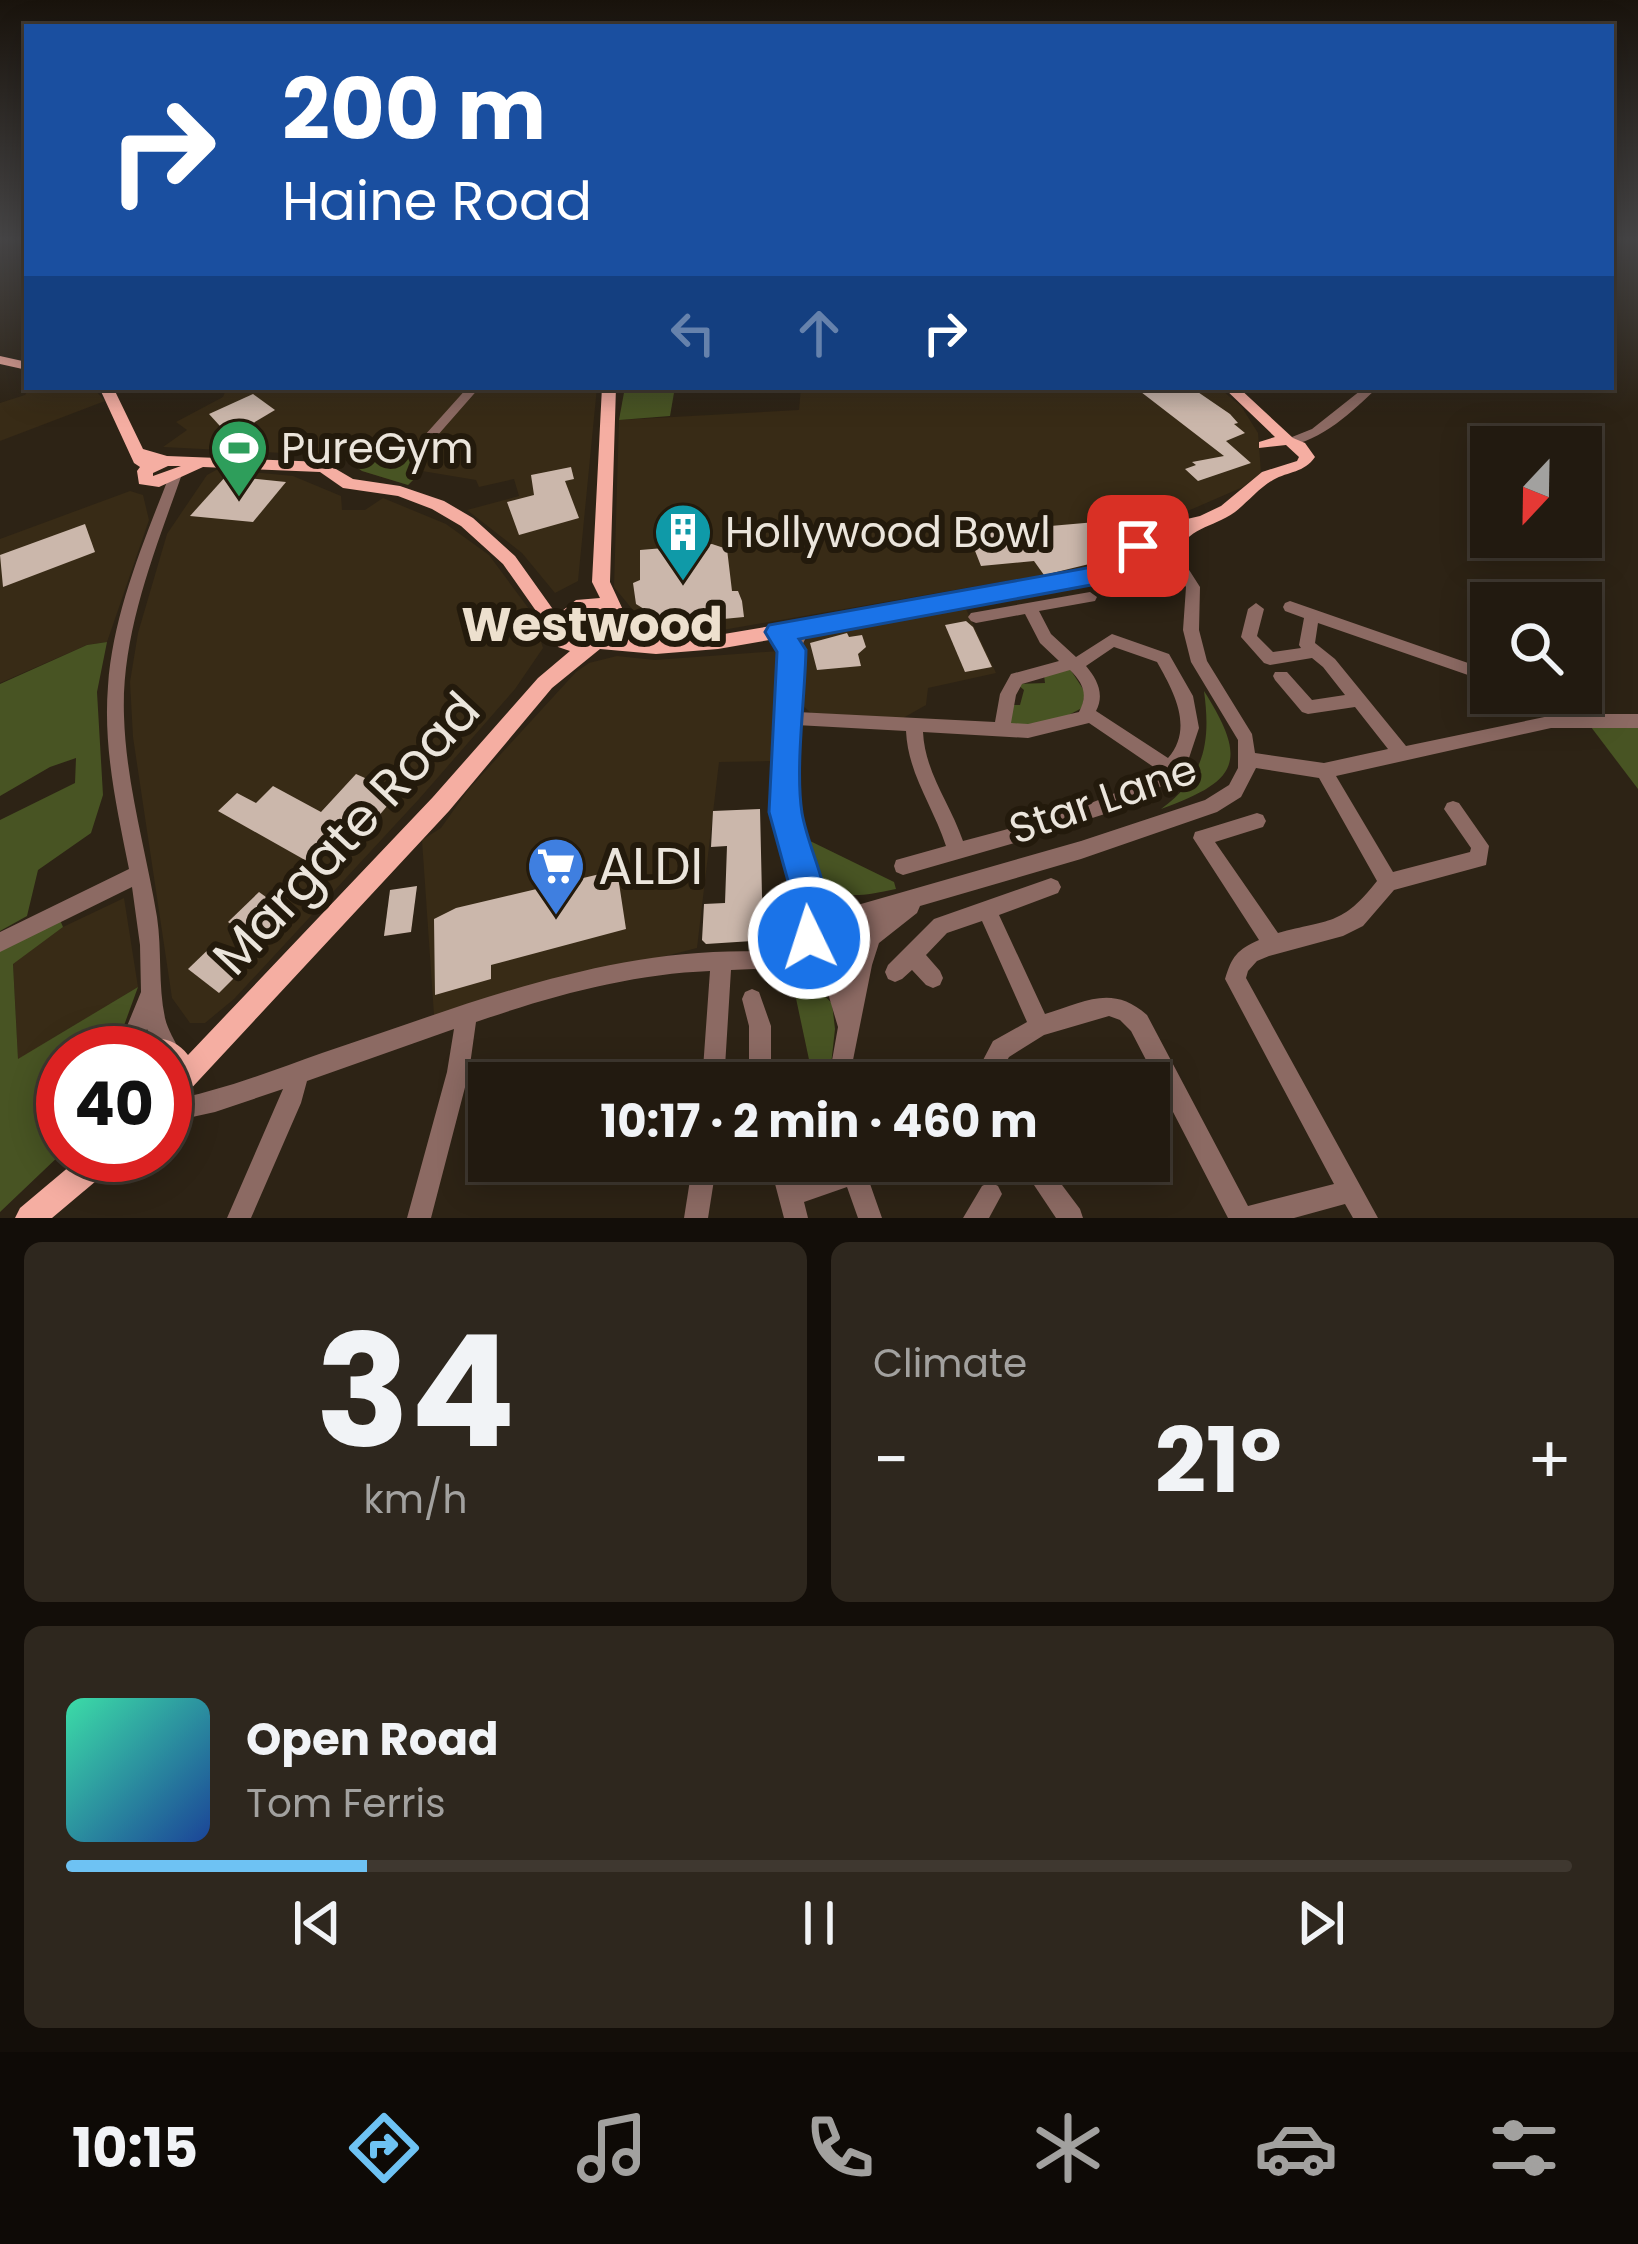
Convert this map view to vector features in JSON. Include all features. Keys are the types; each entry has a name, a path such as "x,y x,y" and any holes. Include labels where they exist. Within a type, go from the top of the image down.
{"main road":[{"path":"107,390 146,469"},
{"path":"560,634 561,621 577,607 601,526 609,390"},
{"path":"1233,390 1306,461 1293,466 1267,460"},
{"path":"1259,417 1267,460"},
{"path":"146,469 218,460 324,467 349,484 400,491 456,514 509,560 570,646 585,649 606,644 672,645 779,632 1131,567 1192,525 1227,510 1267,460 1294,445"},
{"path":"146,469 173,466"},
{"path":"601,526 606,533 601,582 610,605 620,614 621,626 606,644"},
{"path":"544,604 610,605"},
{"path":"621,626 672,645"},
{"name":"Margate Road","path":"545,683 560,634"},
{"name":"Margate Road","path":"192,1059 213,1044 441,804 545,683 585,649"},
{"path":"62,1190 67,1182"},
{"path":"30,1218 72,1182"}],"street":[{"path":"324,467 360,443 418,449 470,390"},
{"path":"1294,445 1368,390"},
{"path":"154,1026 150,932 118,746 116,686 125,634 173,466"},
{"path":"146,469 164,506"},
{"path":"1157,548 1184,569 1194,593 1191,630 1196,653 1242,729 1248,759"},
{"path":"976,617 1090,597"},
{"path":"1030,608 1047,641 1074,662 1092,687 1088,714"},
{"path":"1290,608 1470,670"},
{"path":"1256,609 1249,637 1270,659 1314,652"},
{"path":"1312,615 1307,645 1402,754"},
{"path":"803,627 792,650 786,812 809,892 809,949 837,986 846,1022"},
{"path":"779,632 792,650"},
{"path":"903,866 1140,795 1171,769 1184,747 1189,712 1166,660 1112,640 1074,662 1017,679 1007,694 1002,729"},
{"path":"1281,676 1308,707 1358,700"},
{"path":"788,718 1002,729 1048,728 1088,714"},
{"path":"1088,714 1171,769"},
{"path":"1570,714 1574,718"},
{"name":"Star Lane","path":"844,914 918,901 1211,806 1240,784 1248,759 1324,771 1574,718 1638,721"},
{"path":"914,725 916,765 944,815 957,851"},
{"path":"1324,771 1388,882"},
{"path":"1366,1218 1234,979 1235,966 1241,958 1274,945 1354,922 1388,882 1479,859 1480,846 1453,809"},
{"path":"1257,821 1202,838 1274,945"},
{"path":"0,942 138,874"},
{"path":"895,972 941,926 1051,887"},
{"path":"809,892 844,914 869,938 861,984 846,1022 841,1062"},
{"name":"Star Lane","path":"869,938 918,901"},
{"path":"986,909 1040,1027"},
{"path":"777,959 809,936 819,919 844,914"},
{"path":"912,956 933,978"},
{"path":"192,1076 298,1073 626,969 777,959 847,972 862,962"},
{"path":"714,1062 721,960"},
{"path":"138,1026 151,993"},
{"path":"752,999 760,1026 760,1062"},
{"path":"994,1062 1001,1049 1040,1027 1109,1006 1126,1011 1139,1024 1245,1218 1351,1191"},
{"path":"419,1218 458,1072 466,1018"},
{"path":"238,1218 298,1073"},
{"path":"696,1218 702,1182"},
{"path":"793,1206 829,1182"},
{"path":"857,1182 870,1218"},
{"path":"1045,1182 1071,1218"},
{"path":"975,1218 990,1194"}],"shaded area":[{"path":"28,390 95,390 105,401 0,441 0,403"},
{"path":"221,390 597,390 578,581 555,593 522,553 467,510 519,496 514,479 479,487 476,480 422,471 408,485 362,471 351,463 356,453 338,448 321,455 163,447 187,430 176,422 225,392"},
{"path":"801,390 1222,390 1241,406 1258,433 1261,473 1243,487 1190,510 1142,521 1128,518 1114,531 1121,538 1122,553 1100,565 711,632 651,632 614,587 619,420 799,410"},
{"path":"218,469 293,476 341,496 342,510 365,510 383,498 446,524 489,555 532,613 543,648 515,689 419,799 234,999 205,1023 190,1023 172,998 133,737 130,682 138,633 167,534 207,475"},
{"path":"130,491 143,495 149,520 107,642 87,645 0,683 0,539"},
{"path":"965,607 996,673 928,688 926,705 903,718 811,713 800,703 802,645 811,634"},
{"path":"779,651 771,761 719,762 697,948 434,1015 422,840 441,828 468,790 576,672 589,663 617,656 655,660"},
{"path":"124,898 138,987 74,1026 36,1026 36,1049 18,1060 13,963 63,927"}],"green space":[{"path":"624,390 674,390 670,416 619,420"},
{"path":"366,448 414,456 430,451 422,471 408,485 351,463"},
{"path":"107,642 97,692 103,795 91,833 38,870 27,916 0,931 0,820 75,783 76,758 0,796 0,684 87,645"},
{"path":"1068,666 1085,692 1082,708 1057,721 1011,726 1010,705 1020,705 1024,690 1017,684 1045,683 1044,675"},
{"path":"1204,691 1227,735 1228,766 1207,789 1161,809 1187,784 1202,757"},
{"path":"1588,723 1638,727 1638,789"},
{"path":"806,839 894,882 896,889 859,895 836,891 820,874"},
{"path":"60,920 63,927 13,964 18,1059 36,1048 36,1178 0,1212 0,949"},
{"path":"780,974 809,982 832,1003 831,1062 810,1062 794,989 773,979"},
{"path":"138,987 124,1026 73,1026"}],"building":[{"path":"1195,390 1238,423 1234,424 1245,433 1226,441 1251,463 1198,481 1185,469 1196,465 1192,462 1224,456 1141,392"},
{"path":"253,394 275,410 230,437 209,414"},
{"path":"571,467 574,479 565,481 579,518 519,535 507,502 534,495 531,475"},
{"name":"PureGym","path":"226,476 286,482 253,522 190,516"},
{"path":"1096,522 1114,558 1044,575 1034,561 981,566 968,533"},
{"path":"85,524 95,552 3,587 0,555"},
{"name":"Hollywood Bowl","path":"712,544 727,549 732,591 738,591 744,617 692,622 692,617 660,619 636,604 633,583 640,580 640,550"},
{"path":"966,621 992,667 965,672 945,625"},
{"path":"847,633 849,637 862,635 866,647 858,654 861,666 817,670 810,643"},
{"path":"356,774 394,791 383,803 388,805 371,825 356,818 312,864 218,811 237,793 256,803 273,786 321,812"},
{"path":"760,809 762,896 769,940 706,944 702,940 704,904 725,903 727,846 711,847 713,811"},
{"name":"ALDI","path":"617,870 626,929 491,965 491,979 435,995 434,919 456,908"},
{"path":"417,886 411,932 384,936 390,890"},
{"path":"259,892 294,917 263,948 228,922"},
{"path":"216,942 247,965 219,993 188,969"}],"place":[{"name":"PureGym","path":"239,499"},
{"name":"Hollywood Bowl","path":"683,583"},
{"name":"ALDI","path":"556,917"}],"district":[{"name":"Westwood","path":"592,624"}],"route":[{"path":"809,938 809,892 786,812 784,782 792,650 779,632 1120,572 1131,567 1138,546"}]}
